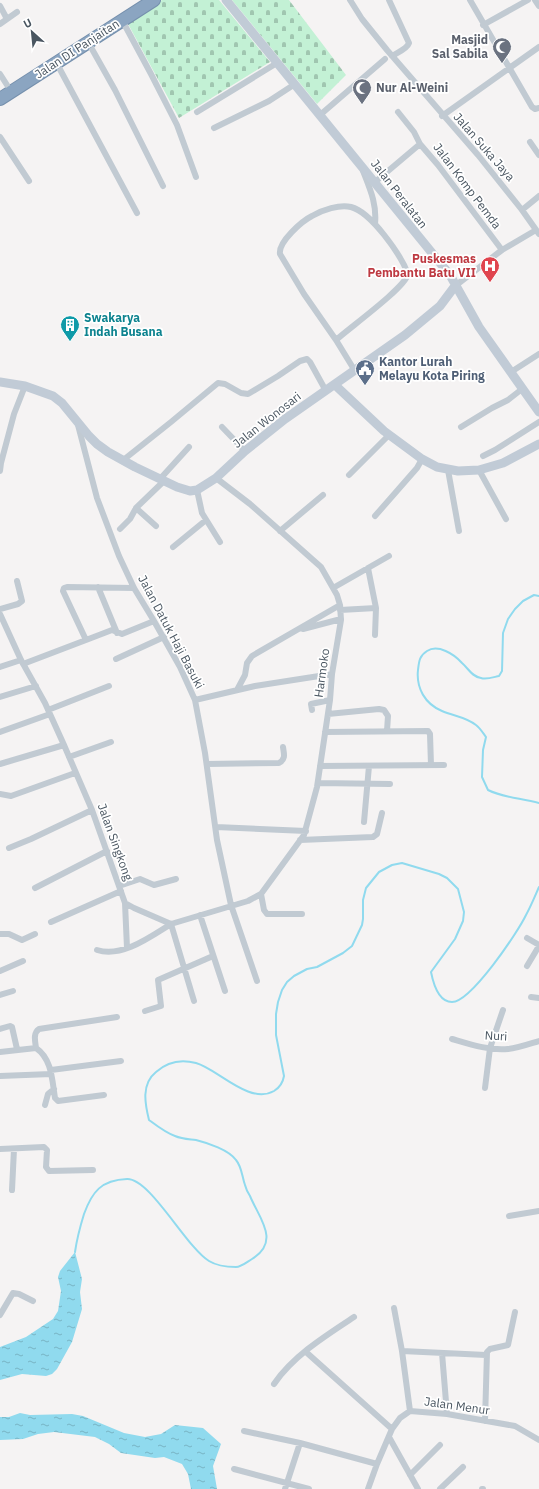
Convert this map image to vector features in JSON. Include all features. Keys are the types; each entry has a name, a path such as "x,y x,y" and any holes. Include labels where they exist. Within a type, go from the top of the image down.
{"highway":[{"name":"Jalan DI Panjaitan","path":"4,88 140,0"},
{"name":"Jalan DI Panjaitan","path":"0,99 154,0"}],"street":[{"name":"Jalan Peralatan","path":"226,0 450,275 479,327 539,412"},
{"name":"Jalan Suka Jaya","path":"350,0 362,19 442,116 478,155 538,232"},
{"path":"389,0 409,43 407,47 392,56"},
{"path":"470,0 483,25 532,107 535,109 539,108"},
{"path":"483,25 528,0"},
{"path":"535,0 539,6"},
{"path":"0,6 7,19"},
{"path":"0,24 18,12"},
{"path":"122,20 177,125 196,177"},
{"path":"88,42 115,90 163,186"},
{"path":"442,116 539,47"},
{"path":"320,115 385,59"},
{"path":"56,62 137,213"},
{"path":"197,112 277,63"},
{"path":"0,74 4,88"},
{"path":"214,128 269,101 295,84"},
{"path":"398,112 414,132 420,144"},
{"path":"0,137 29,181"},
{"path":"530,142 539,155"},
{"name":"Jalan Komp Pemda","path":"375,182 420,144 438,164 502,250"},
{"path":"360,164 373,198 376,213 375,224"},
{"path":"522,210 539,196"},
{"path":"336,340 391,294 403,283 407,276 406,271 395,251 375,224 362,212 351,207 340,206 323,211 302,223 286,238 279,250 304,294 336,340 355,371"},
{"name":"Jalan Wonosari","path":"197,490 216,478 245,451 285,419 405,336 440,306 455,286 502,250 538,232"},
{"path":"511,372 539,354"},
{"path":"122,460 172,422 218,383 225,384 241,393 248,394 278,376 300,360 307,359 326,391"},
{"path":"0,382 25,386 56,398 98,444 122,460 186,490 197,490 202,513 220,542"},
{"path":"335,384 364,414 389,435 422,459 437,467 458,471 479,470 503,463 539,444"},
{"path":"0,471 14,414 25,386"},
{"path":"461,427 508,400 522,389"},
{"path":"482,456 495,450 539,422"},
{"name":"Jalan Datuk Haji Basuki","path":"78,423 96,498 120,556 134,588 164,637 188,683 195,700 207,764 216,827 231,905"},
{"path":"222,427 245,451"},
{"path":"349,475 389,435"},
{"path":"120,529 130,519 136,508 162,480 189,446"},
{"path":"375,516 417,468 422,459"},
{"path":"448,470 459,531"},
{"path":"479,470 506,519"},
{"name":"Harmoko","path":"216,478 250,504 321,567 333,588 340,607 341,619 332,674 330,700 318,784 306,831 261,894 248,901 231,905"},
{"path":"280,531 323,495"},
{"path":"136,508 156,526"},
{"path":"173,547 206,520"},
{"path":"333,588 389,556"},
{"path":"368,568 376,608 375,635"},
{"path":"0,609 18,604 22,601 17,581"},
{"path":"86,640 63,591 64,588 134,588"},
{"path":"98,588 118,633"},
{"path":"238,690 245,675 247,664 252,656 340,607 376,608"},
{"name":"Jalan Singkong","path":"0,614 22,662 49,712 92,810 125,903 127,948"},
{"path":"296,631 341,619"},
{"path":"0,667 22,662 112,630 118,633 124,633 154,621"},
{"path":"0,630 7,628"},
{"path":"116,660 164,637"},
{"path":"195,700 238,690 332,674"},
{"path":"0,697 36,686"},
{"path":"0,732 109,686"},
{"path":"312,710 311,704 330,700"},
{"path":"328,714 379,709 384,710 388,716 387,731"},
{"path":"325,732 428,731 430,734 431,765"},
{"path":"69,757 111,742"},
{"path":"0,764 64,745"},
{"path":"207,764 279,763 285,756 283,747"},
{"path":"320,766 444,765"},
{"path":"364,822 369,766"},
{"path":"0,794 11,796 75,773"},
{"path":"318,784 390,784"},
{"path":"9,848 31,840 92,810"},
{"path":"300,840 373,838 378,834 382,813"},
{"path":"216,827 306,831"},
{"path":"35,888 107,851"},
{"path":"51,922 140,879 154,885 176,879"},
{"path":"261,894 264,910 268,914 302,914"},
{"path":"125,903 171,924"},
{"path":"97,950 110,953 127,948 146,940 171,924 231,905 257,981"},
{"path":"200,915 225,991"},
{"path":"171,924 194,1001"},
{"path":"0,934 10,934 22,940 35,934"},
{"path":"527,938 539,946 527,966"},
{"path":"145,1011 161,1006 158,980 213,956"},
{"path":"0,971 22,961"},
{"path":"0,995 13,991"},
{"path":"531,997 539,998"},
{"path":"485,1088 490,1048 503,1010"},
{"path":"104,1095 58,1101 55,1098 51,1072 45,1056 36,1048 35,1035 39,1029 117,1017"},
{"path":"0,1029 12,1026 17,1049"},
{"name":"Nuri","path":"452,1039 490,1048 508,1049 539,1041"},
{"path":"0,1052 36,1048"},
{"path":"0,1076 51,1072 121,1061"},
{"path":"45,1105 48,1094 54,1089"},
{"path":"0,1149 46,1147 46,1167 49,1171 93,1170"},
{"path":"12,1190 14,1149"},
{"path":"509,1216 539,1211"},
{"path":"0,1315 12,1293 19,1294 33,1302"},
{"path":"394,1308 402,1351 410,1411"},
{"path":"485,1421 486,1355 489,1350 509,1344 515,1312"},
{"path":"274,1384 282,1372 317,1342 354,1318"},
{"path":"402,1351 486,1355"},
{"path":"306,1352 392,1429"},
{"path":"442,1352 447,1414"},
{"name":"Jalan Menur","path":"368,1489 376,1464 392,1429 400,1418 410,1411 447,1414 518,1427 539,1440"},
{"path":"244,1431 300,1443 376,1464"},
{"path":"389,1437 418,1489"},
{"path":"286,1486 300,1443"},
{"path":"410,1475 440,1445"},
{"path":"440,1489 463,1467"},
{"path":"234,1469 286,1486 309,1489"}],"green space":[{"path":"162,0 219,0 270,62 179,118 127,22"},
{"path":"232,0 289,0 346,75 317,104"}],"water":[{"path":"75,1252 82,1279 80,1292 82,1309 72,1342 57,1369 52,1374 46,1376 22,1374 0,1380 0,1347 26,1337 53,1319 58,1311 61,1291 58,1277 60,1271"},
{"path":"20,1413 30,1415 72,1414 83,1416 124,1433 145,1437 161,1434 175,1425 203,1428 221,1444 213,1466 217,1489 191,1489 188,1474 182,1464 164,1457 155,1458 121,1453 109,1444 95,1437 54,1432 38,1434 23,1439 0,1440 0,1417 9,1417"}],"waterway":[{"path":"539,596 534,595 523,601 508,619 503,633 502,671 499,676 485,679 478,677 450,653 441,649 431,649 424,653 420,659 418,677 420,689 426,700 442,711 472,722 486,737 483,750 482,777 488,790 500,795 539,803"},
{"path":"75,1252 84,1214 90,1199 104,1185 110,1182 127,1179 136,1182 146,1189 190,1242 209,1261 222,1266 238,1267 261,1252 265,1245 265,1229 246,1189 238,1163 233,1156 218,1147 201,1141 172,1135 149,1120 145,1094 151,1077 165,1066 174,1062 185,1061 205,1066 244,1090 264,1094 276,1090 282,1083 284,1076 276,1035 276,1014 282,990 287,982 294,976 307,969 317,967 343,953 352,946 362,925 363,900 366,888 379,872 392,865 402,863 439,874 447,878 458,889 464,912 463,921 455,939 431,972 437,991 443,999 452,1002 460,999 470,991 493,965 514,936 530,908 539,887"}],"place":[{"name":"Masjid Sal Sabila","path":"502,64"},
{"name":"Nur Al-Weini","path":"362,105"},
{"name":"Puskesmas Pembantu Batu VII","path":"490,283"},
{"name":"Swakarya Indah Busana","path":"70,342"},
{"name":"Kantor Lurah Melayu Kota Piring","path":"365,386"}]}
